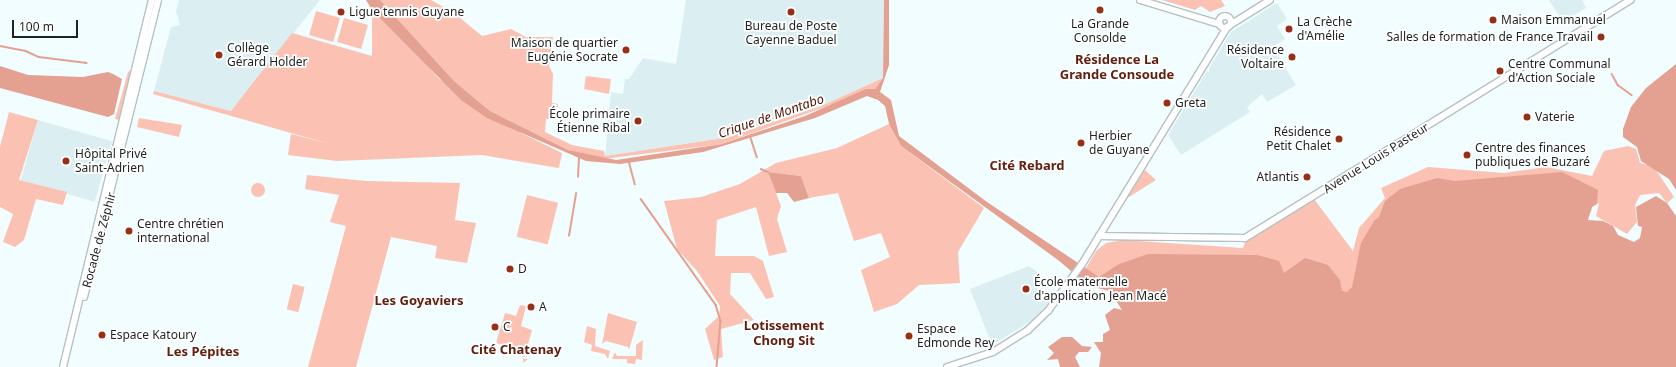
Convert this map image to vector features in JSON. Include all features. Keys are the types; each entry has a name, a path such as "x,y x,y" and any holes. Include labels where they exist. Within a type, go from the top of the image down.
{"main road":[{"name":"Rocade de Zéphir","path":"63,367 152,0"},
{"name":"Rocade de Zéphir","path":"76,317 96,256 158,0"},
{"path":"1140,0 1225,24 1242,17 1270,0"},
{"name":"Avenue Louis Pasteur","path":"1099,236 1245,238 1631,0"},
{"path":"1210,19 1221,17"},
{"path":"947,367 993,352 1027,331 1040,320 1073,278 1221,38 1225,24 1221,17"},
{"path":"1221,17 1225,24"}],"shaded area":[{"name":"Collège Gérard Holder","path":"179,0 320,0 231,111 154,91 171,27 180,25 176,11"},
{"path":"366,0 380,0 454,81 490,111 568,150 616,160 722,144 805,116 866,89 875,89 883,78 884,0 889,0 889,65 880,92 891,100 899,136 987,202 1099,277 1119,264 1148,254 1257,255 1279,261 1284,273 1305,258 1328,265 1340,280 1342,291 1347,292 1352,287 1361,243 1374,221 1379,217 1385,201 1400,189 1437,178 1455,181 1562,172 1598,190 1597,204 1592,207 1588,220 1603,221 1613,226 1618,235 1634,242 1640,238 1642,227 1638,226 1636,207 1656,196 1667,203 1676,216 1676,367 1099,367 1101,353 1094,342 1103,342 1103,334 1110,330 1105,315 1114,308 1122,310 1113,296 1119,297 1118,293 1089,286 1058,260 901,146 889,124 885,106 878,100 867,96 815,118 703,152 620,164 586,161 487,118 461,100 372,10"},
{"path":"380,0 431,0 454,13 482,36 511,29 526,37 553,37 549,66 553,74 552,103 558,104 555,119 546,119 545,132 572,145 604,151 605,156 724,138 819,107 883,78 875,89 722,144 603,159 568,150 490,111 454,81"},
{"path":"686,0 884,0 883,78 819,107 724,138 605,156 611,92 623,94 625,79 629,79 643,58 676,64"},
{"path":"1162,0 1221,0 1225,6 1210,12 1201,6 1195,10"},
{"path":"1549,0 1582,0 1586,8 1563,22"},
{"path":"1277,3 1287,19 1277,26 1285,39 1273,47 1296,85 1267,102 1262,94 1247,107 1250,112 1181,155 1168,135 1207,71 1210,72 1209,68 1231,32"},
{"path":"372,10 409,44 438,78 523,134 562,153 559,168 482,155 337,161 288,155 291,134 330,144 153,94 154,91 231,111 292,33 372,56"},
{"path":"316,11 340,18 333,42 309,35"},
{"path":"344,18 368,25 361,49 337,42"},
{"path":"1676,64 1676,190 1669,179 1641,161 1637,147 1623,137 1623,129 1631,107 1646,88"},
{"path":"0,66 28,75 83,77 108,72 113,74 122,79 114,114 108,117 0,88"},
{"path":"134,68 119,120 115,119 128,72"},
{"path":"586,76 611,79 609,94 584,89"},
{"path":"9,112 38,120 19,180 67,192 63,205 36,199 24,240 15,247 3,242 13,214 0,207 0,147"},
{"path":"139,118 182,125 179,137 137,127"},
{"name":"Hôpital Privé Saint-Adrien","path":"38,120 112,141 95,202 21,181"},
{"path":"889,124 901,146 984,208 958,252 960,283 919,285 897,304 874,312 861,270 890,257 881,233 854,241 838,193 809,198 801,176 768,172 781,206 777,219 787,252 769,256 756,207 717,220 715,256 754,256 763,261 774,297 766,299 750,273 731,273 730,294 754,320 721,329 723,357 714,360 705,329 719,316 720,306 697,271 677,249 664,201 701,197 740,184 776,163 837,148"},
{"path":"1628,146 1636,149 1640,163 1654,167 1674,197 1667,203 1659,193 1640,195 1635,205 1637,222 1627,234 1596,216 1599,203 1592,206 1591,212 1393,302 1130,290 1096,278 1086,268 1096,251 1106,243 1123,240 1243,248 1246,240 1314,199 1353,251 1359,228 1385,198 1381,188 1428,167 1504,173 1546,167 1592,176 1604,151"},
{"path":"1145,170 1156,180 1129,197 1127,196"},
{"path":"768,172 801,176 809,198 794,202 787,193 776,193"},
{"path":"307,175 366,181 460,183 455,220 476,223 467,263 435,258 437,246 391,237 356,367 308,367 346,226 330,222 339,195 305,189"},
{"path":"258,183 263,185 265,190 263,195 258,197 253,195 251,190 253,185"},
{"path":"527,195 558,203 548,244 517,237"},
{"path":"1029,266 1036,271 1048,303 1034,319 992,345 970,289"},
{"path":"293,284 305,287 298,312 287,309"},
{"path":"520,305 526,306 521,326 532,330 524,359 528,359 523,363 524,351 496,343 505,313 516,316"},
{"path":"608,313 637,322 629,350 628,347 606,341 602,344"},
{"path":"587,326 596,329 595,346 610,351 608,359 605,354 591,351 592,345 584,342"},
{"path":"1062,337 1072,337 1082,346 1092,347 1088,352 1079,352 1075,357 1080,367 1060,367 1058,359 1047,360 1054,353 1048,347"},
{"path":"643,340 642,360 636,359 635,364 627,363 627,359 612,359 615,352 617,356 636,356 636,345"}],"waterway":[{"path":"0,46 26,51 39,57 87,63"},
{"path":"1612,74 1618,85 1632,95"},
{"path":"751,138 757,157"},
{"path":"578,177 579,157"},
{"path":"629,161 635,184"},
{"path":"761,169 768,172"},
{"path":"569,236 576,194"},
{"path":"641,199 716,305 721,321 717,367"}],"place":[{"name":"La Grande Consolde","path":"1100,10"},
{"name":"Ligue tennis Guyane","path":"341,12"},
{"name":"Bureau de Poste Cayenne Baduel","path":"791,12"},
{"name":"Maison Emmanuel","path":"1493,20"},
{"name":"La Crèche d'Amélie","path":"1289,29"},
{"name":"Salles de formation de France Travail","path":"1601,37"},
{"name":"Maison de quartier Eugénie Socrate","path":"626,50"},
{"name":"Collège Gérard Holder","path":"219,55"},
{"name":"Résidence Voltaire","path":"1292,57"},
{"name":"Centre Communal d'Action Sociale","path":"1500,71"},
{"name":"Greta","path":"1167,103"},
{"name":"Vaterie","path":"1527,117"},
{"name":"École primaire Étienne Ribal","path":"638,121"},
{"name":"Résidence Petit Chalet","path":"1339,139"},
{"name":"Herbier de Guyane","path":"1081,143"},
{"name":"Centre des finances publiques de Buzaré","path":"1467,155"},
{"name":"Hôpital Privé Saint-Adrien","path":"66,161"},
{"name":"Atlantis","path":"1307,177"},
{"name":"Centre chrétien international","path":"129,231"},
{"name":"D","path":"510,269"},
{"name":"École maternelle d'application Jean Macé","path":"1026,289"},
{"name":"A","path":"531,307"},
{"name":"C","path":"495,327"},
{"name":"Espace Katoury","path":"102,335"},
{"name":"Espace Edmonde Rey","path":"909,336"}],"district":[{"name":"Résidence La Grande Consoude","path":"1117,68"},
{"name":"Cité Rebard","path":"1027,165"},
{"name":"Les Goyaviers","path":"419,300"},
{"name":"Lotissement Chong Sit","path":"784,334"},
{"name":"Cité Chatenay","path":"516,349"},
{"name":"Les Pépites","path":"203,351"}],"water label":[{"name":"Crique de Montabo","path":"771,116"}]}
